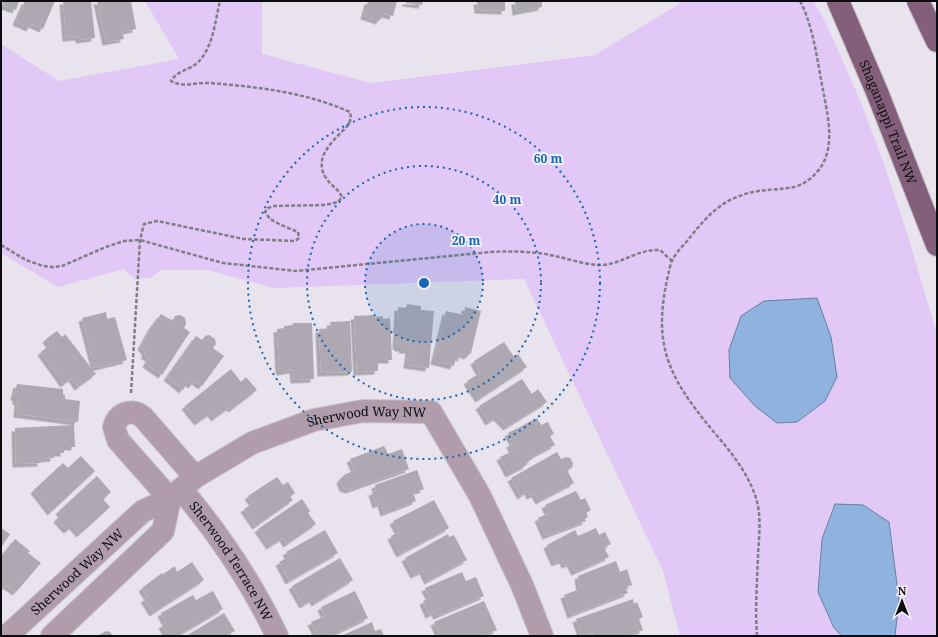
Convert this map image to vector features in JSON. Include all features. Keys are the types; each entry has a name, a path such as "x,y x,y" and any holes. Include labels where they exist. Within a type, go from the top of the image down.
{"main road":[{"name":"Shaganappi Trail NW","path":"838,1 877,92 937,245"},
{"path":"918,1 937,41"}],"street":[{"name":"Sherwood Way NW","path":"7,636 143,511 252,443 314,420 363,411 431,412 480,496 522,585 542,636"},
{"path":"129,412 134,412 143,417 182,488 118,440 115,434 116,421 120,416 129,412"},
{"path":"52,636 163,531 182,488"},
{"name":"Sherwood Terrace NW","path":"182,488 208,521 249,584 277,636"}],"path":[{"path":"129,412 140,240 144,224 157,221 244,239 295,241 299,238 298,232 270,219 265,212 268,208 274,206 325,205 338,202 342,197 339,190 327,180 322,168 321,160 325,150 349,124 351,118 350,112 296,94 265,88 206,83 179,85 171,81 176,75 196,64 206,52 220,1"},
{"path":"757,636 758,507 747,476 733,455 691,403 671,372 666,356 661,310 672,261 702,222 725,203 751,192 794,187 804,184 812,178 825,162 829,146 828,119 809,18 800,1"},
{"path":"1,245 26,260 44,266 53,267 62,266 118,243 140,240 223,263 296,271 518,251 554,255 599,265 618,261 644,250 660,250 672,261"}],"shaded area":[{"path":"145,1 262,1 262,54 371,83 595,55 684,1 813,1 825,21 860,100 884,164 907,233 937,334 937,636 680,636 663,571 524,279 274,288 207,270 162,270 150,278 134,279 124,269 58,287 1,253 1,44 59,81 179,59"}],"water":[{"path":"817,298 831,337 837,377 825,401 797,422 777,423 755,406 730,378 729,350 741,316 764,301"},
{"path":"835,504 863,505 889,522 899,600 895,636 842,636 834,628 818,592 822,539"}],"building":[{"path":"4,1 19,1 16,10 2,5"},
{"path":"25,1 55,1 43,29 32,24 30,28 16,22"},
{"path":"63,1 91,1 95,38 79,40 79,37 66,38"},
{"path":"97,1 131,1 136,29 122,32 124,39 106,42"},
{"path":"368,1 397,1 393,16 384,14 379,21 364,16"},
{"path":"406,1 423,1 422,5 406,3"},
{"path":"477,1 505,1 505,11 478,10"},
{"path":"515,1 542,1 542,7 516,12"},
{"path":"407,304 421,306 421,310 434,311 429,368 407,365 409,350 402,350 403,348 399,348 396,345 398,307 406,308"},
{"path":"465,307 481,311 471,353 467,356 462,354 461,358 456,357 454,366 434,361 446,311 464,315"},
{"path":"106,312 107,319 115,317 127,360 95,368 82,318"},
{"path":"161,314 173,321 175,316 180,315 185,318 186,324 184,328 190,332 162,375 146,364 149,358 144,355 146,353 141,346 152,326"},
{"path":"374,315 374,317 383,316 383,319 390,318 392,360 378,360 378,371 357,372 354,316"},
{"path":"350,321 352,372 321,373 319,329 331,328 330,322"},
{"path":"293,323 312,323 314,379 294,380 293,370 280,372 279,370 277,329 284,328 284,326 293,325"},
{"path":"57,331 62,337 65,334 96,374 78,387 72,378 64,384 41,352 50,345 46,339"},
{"path":"209,335 215,339 216,344 213,348 224,356 202,386 195,381 192,385 188,382 183,390 167,377 196,336 202,340 205,336"},
{"path":"504,342 514,357 518,354 527,367 479,399 467,381 480,373 474,361"},
{"path":"231,369 241,382 246,377 257,390 232,409 230,407 215,418 211,413 198,422 185,406"},
{"path":"522,379 532,394 538,389 547,402 507,427 497,417 489,422 479,406"},
{"path":"17,384 63,389 65,399 80,401 78,422 17,414 18,402 16,401 16,397 14,397"},
{"path":"537,418 541,425 548,422 554,434 550,436 555,445 532,457 532,459 526,463 527,465 509,474 500,457 513,451 510,444 513,442 508,433"},
{"path":"74,425 75,447 64,447 64,453 54,453 54,458 41,459 41,463 16,464 15,428"},
{"path":"384,446 388,454 402,449 409,469 349,490 343,488 340,480 344,475 355,470 350,459"},
{"path":"557,452 561,459 566,457 570,458 573,463 572,468 567,470 574,483 539,501 535,494 530,496 528,491 521,496 511,478"},
{"path":"81,456 95,471 51,512 34,490 63,463 68,468"},
{"path":"417,470 424,489 413,493 416,501 384,513 381,503 376,505 372,492 376,491 375,485"},
{"path":"97,476 111,492 103,499 110,507 80,534 73,526 67,530 57,519 62,514 59,511"},
{"path":"277,477 283,485 288,482 295,493 290,497 293,500 256,526 244,509 253,503 248,496"},
{"path":"576,491 581,500 585,498 591,510 586,513 588,517 585,519 586,521 546,536 538,518 549,513 545,505"},
{"path":"302,499 310,511 308,513 316,524 287,544 283,538 270,546 258,529"},
{"path":"434,500 449,528 400,554 391,536 399,532 393,521"},
{"path":"1,528 10,534 1,548"},
{"path":"596,528 599,535 605,532 611,544 604,547 609,557 575,572 570,563 565,565 563,560 555,563 547,545 575,530 578,536"},
{"path":"325,530 338,553 289,581 279,562 289,557 286,552"},
{"path":"448,534 449,537 454,535 467,560 428,581 423,571 414,575 405,558"},
{"path":"15,539 30,551 28,553 41,563 16,592 6,585 1,592 1,557"},
{"path":"340,558 353,580 315,603 313,599 303,605 292,586"},
{"path":"616,561 620,572 627,569 632,585 625,587 628,593 571,615 564,595 580,589 578,576"},
{"path":"192,562 204,580 153,613 144,599 148,597 142,588 162,573 163,574 175,566 177,572"},
{"path":"462,572 466,581 476,577 484,596 437,616 435,612 429,615 423,601 430,598 425,588"},
{"path":"213,591 223,609 177,636 168,636 162,625 166,623 161,613 193,595 196,600"},
{"path":"355,591 368,618 330,636 318,636 311,622 325,616 321,607"},
{"path":"633,599 634,604 637,602 643,617 639,619 643,630 627,636 594,636 592,633 582,636 576,619"},
{"path":"484,601 497,630 483,636 440,636 434,622"},
{"path":"224,613 235,631 225,636 186,636"},
{"path":"372,622 375,631 381,629 384,636 341,636"},
{"path":"106,631 110,632 113,636 97,636"}]}
